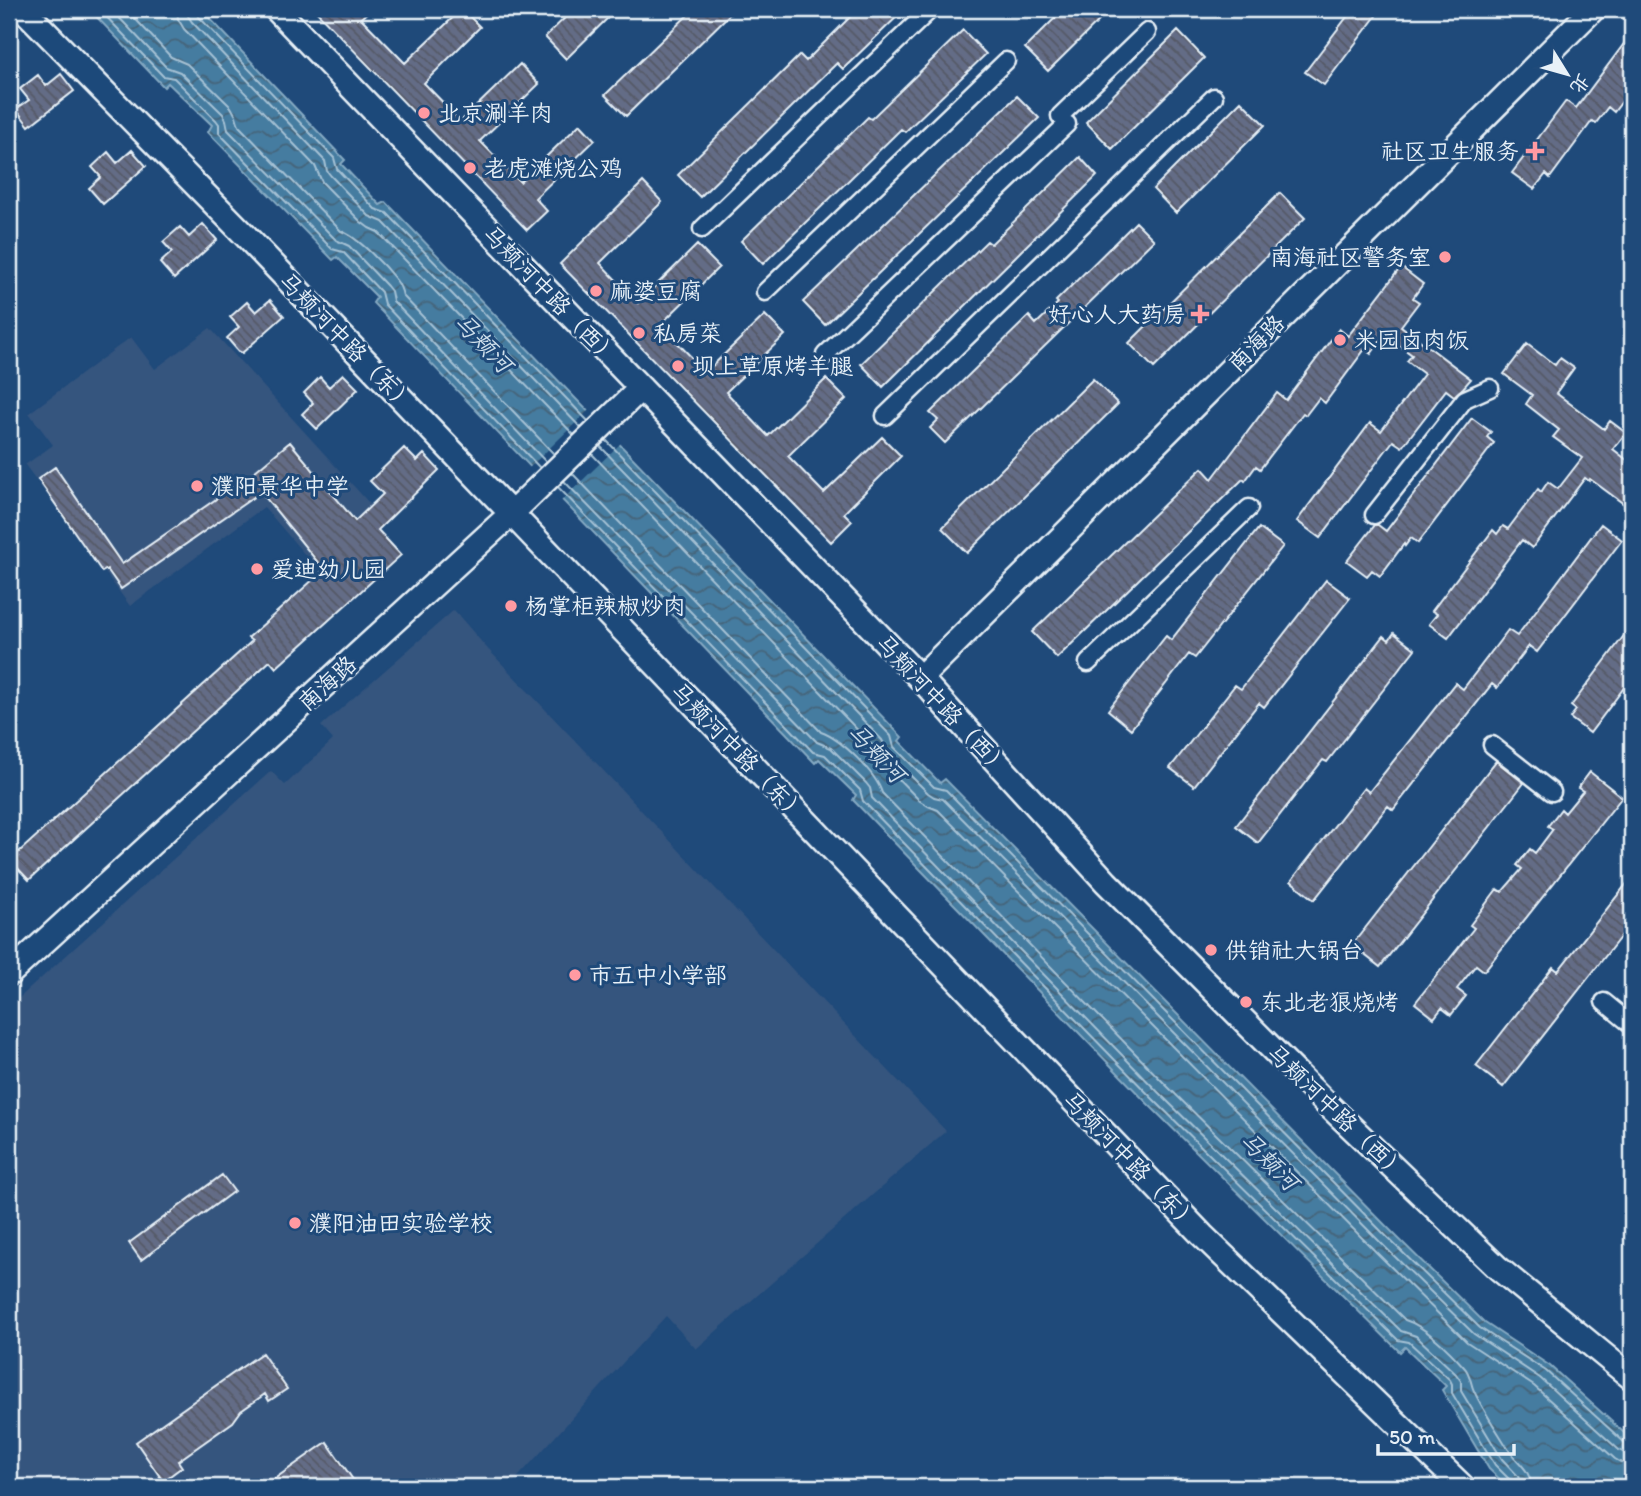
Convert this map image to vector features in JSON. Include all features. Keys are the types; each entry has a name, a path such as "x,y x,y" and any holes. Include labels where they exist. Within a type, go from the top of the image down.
{"street":[{"name":"马颊河中路（东）","path":"23,9 205,194 1202,1235 1463,1487"},
{"name":"马颊河中路（西）","path":"276,9 920,678 1106,882 1326,1103 1498,1268 1632,1378"},
{"path":"702,229 931,9"},
{"name":"南海路","path":"920,678 1593,9"},
{"path":"825,355 1063,120 1147,32"},
{"path":"765,292 1006,61"},
{"path":"885,416 1214,97"},
{"name":"南海路","path":"9,974 511,514 642,388"},
{"path":"1374,515 1465,399 1490,388"},
{"path":"1088,663 1249,508"},
{"path":"1492,745 1552,792"},
{"path":"1604,1002 1632,1025"}],"shaded area":[{"name":"濮阳景华中学","path":"210,328 380,515 318,570 264,507 130,606 25,465 53,445 29,413 131,337 155,369"},
{"path":"454,610 486,647 946,1131 696,1349 666,1316 509,1487 24,1487 9,1471 9,1007 271,771 285,785 333,740 321,726"}],"water":[{"name":"马颊河","path":"89,9 201,9 345,160 341,164 380,205 386,202 902,737 899,741 940,783 945,779 1485,1323 1550,1366 1632,1440 1632,1487 1508,1487 1489,1469 1442,1390 1446,1386 1405,1347 1400,1352 1147,1103 853,800 856,795 819,759 815,763 373,303 377,297 337,257 333,260 208,132 212,125 168,83 164,87"}],"pier":[{"path":"590,409 622,442 559,503 527,470"}],"building":[{"path":"314,9 371,9 361,18 405,63 462,9 480,27 424,83 461,121 520,64 539,84 480,141 520,182 580,124 595,140 535,198 547,211 527,230"},
{"path":"574,9 617,9 566,59 545,37"},
{"path":"694,9 735,9 626,116 605,95"},
{"path":"858,9 905,9 843,69 837,63 700,197 678,175 800,55 806,61"},
{"path":"1064,9 1111,9 1048,71 1025,48"},
{"path":"1353,9 1367,9 1376,16 1324,85 1305,72"},
{"path":"963,30 986,54 905,132 901,129 763,264 741,241 868,117 871,119"},
{"path":"1178,31 1204,58 1112,149 1086,122"},
{"path":"1632,33 1632,88 1614,112 1608,107 1596,123 1592,121 1550,178 1546,174 1534,189 1512,173 1566,101 1576,108"},
{"path":"61,74 74,91 29,126 16,109 29,100 20,89 38,75 46,86"},
{"path":"1017,96 1039,118 825,325 803,302"},
{"path":"1241,101 1265,125 1176,213 1153,189"},
{"path":"132,150 146,166 103,204 89,188 101,177 92,167 108,152 117,163"},
{"path":"1080,157 1097,176 883,387 861,364 987,241 991,244"},
{"path":"643,182 662,202 600,263 638,303 697,245 719,267 660,325 706,372 765,315 785,335 726,392 768,436 826,379 846,399 788,456 824,493 882,437 901,456 844,513 852,521 831,542 560,264"},
{"path":"1280,193 1305,218 1154,368 1129,343"},
{"path":"1136,222 1154,240 945,443 930,428 938,420 930,413 1029,316 1036,324"},
{"path":"203,224 217,240 174,279 160,263 172,252 163,242 180,227 189,237"},
{"path":"1401,267 1423,284 1413,298 1419,302 1401,326 1471,379 1454,396 1446,390 1402,447 1393,441 1320,538 1297,521 1370,423 1381,431 1424,374 1407,361 1412,355 1385,335 1371,354 1365,349 1325,403 1319,398 1306,415 1303,413 1260,469 1256,466 1245,481 1243,479 1057,658 1032,632 1202,468 1212,479 1277,393 1286,400 1339,329 1348,336"},
{"path":"270,300 284,316 242,353 238,351 227,338 239,327 230,317 247,302 256,312"},
{"path":"1527,344 1555,365 1560,358 1574,368 1556,393 1604,429 1610,421 1626,433 1613,449 1632,464 1632,510 1585,478 1532,548 1522,540 1448,638 1429,624 1437,614 1432,611 1493,530 1497,534 1503,526 1508,529 1538,489 1541,492 1548,482 1558,489 1582,458 1553,437 1559,430 1526,404 1532,395 1504,374"},
{"path":"343,374 358,389 317,429 302,414 313,403 304,393 320,377 329,387"},
{"path":"1093,379 1118,404 967,553 942,528"},
{"path":"1472,418 1491,432 1487,437 1494,443 1418,543 1411,538 1405,546 1404,544 1380,576 1372,570 1367,576 1347,561 1375,525 1386,531"},
{"path":"290,442 355,521 383,494 370,481 404,448 417,461 424,454 439,470 378,530 401,555 276,668 270,661 29,880 10,860 252,641 248,638 324,570 261,492 121,589 107,569 102,572 38,479 55,467 122,564 248,477"},
{"path":"1601,524 1622,540 1537,652 1529,646 1497,688 1492,684 1393,810 1388,806 1314,900 1291,881 1364,788 1369,792 1455,683 1463,689 1508,630 1517,636"},
{"path":"1259,528 1283,546 1195,658 1189,654 1131,729 1108,710 1166,636 1171,640"},
{"path":"1326,580 1350,598 1264,707 1259,703 1194,786 1170,768 1235,685 1241,689"},
{"path":"1632,625 1632,677 1590,733 1570,718 1576,710 1571,706"},
{"path":"1394,633 1415,649 1327,762 1323,760 1258,843 1236,826 1384,636 1389,640"},
{"path":"1496,761 1524,783 1380,967 1352,945"},
{"path":"1590,772 1622,797 1484,971 1476,965 1457,989 1466,996 1451,1015 1442,1008 1434,1018 1415,1003 1474,928 1470,925 1497,889 1502,892 1522,869 1517,865 1530,849 1535,853 1553,829 1548,826 1561,809 1565,813 1583,791 1578,788"},
{"path":"1632,877 1632,922 1503,1087 1476,1066 1553,967 1558,971"},
{"path":"222,1175 234,1191 141,1260 129,1243"},
{"path":"262,1353 287,1389 269,1401 265,1394 241,1411 233,1422 178,1461 182,1467 163,1481 136,1442"},
{"path":"327,1442 358,1487 263,1487"}],"place":[{"name":"北京涮羊肉","path":"424,113"},
{"name":"社区卫生服务","path":"1535,151"},
{"name":"老虎滩烧公鸡","path":"470,168"},
{"name":"南海社区警务室","path":"1445,257"},
{"name":"麻婆豆腐","path":"596,291"},
{"name":"好心人大药房","path":"1200,314"},
{"name":"私房菜","path":"639,333"},
{"name":"米园卤肉饭","path":"1340,340"},
{"name":"坝上草原烤羊腿","path":"678,366"},
{"name":"濮阳景华中学","path":"197,486"},
{"name":"爱迪幼儿园","path":"257,569"},
{"name":"杨掌柜辣椒炒肉","path":"511,606"},
{"name":"供销社大锅台","path":"1211,950"},
{"name":"市五中小学部","path":"575,975"},
{"name":"东北老狼烧烤","path":"1246,1002"},
{"name":"濮阳油田实验学校","path":"295,1223"}]}
